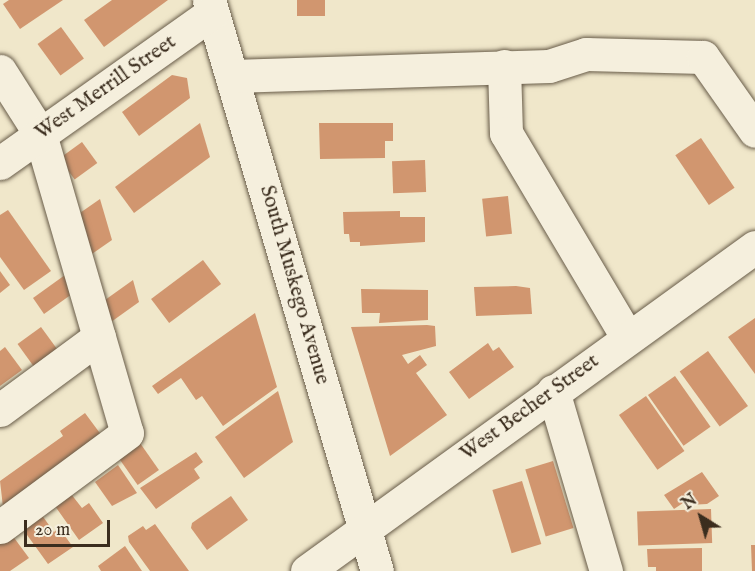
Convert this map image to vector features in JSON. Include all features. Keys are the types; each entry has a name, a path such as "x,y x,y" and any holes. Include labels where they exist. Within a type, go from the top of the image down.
{"street":[{"name":"South Muskego Avenue","path":"211,7 377,571"},
{"name":"West Merrill Street","path":"0,163 211,7"},
{"path":"232,76 549,66 586,54 703,57 755,131"},
{"path":"504,66 506,133 627,337"},
{"path":"0,71 40,134 127,433 0,527"},
{"name":"West Becher Street","path":"307,571 627,337 755,247"},
{"path":"0,410 99,337"},
{"path":"553,391 606,571"}],"building":[{"path":"9,0 63,0 20,29 3,4"},
{"path":"112,0 168,0 104,47 84,20"},
{"path":"297,0 325,0 325,16 297,16"},
{"path":"61,27 84,59 60,76 38,44"},
{"path":"172,75 187,78 190,98 139,136 122,112"},
{"path":"200,123 210,157 134,213 115,187"},
{"path":"319,123 393,123 393,141 385,141 385,158 320,159"},
{"path":"701,138 735,188 709,205 675,155"},
{"path":"82,142 97,163 75,179 59,158"},
{"path":"425,160 426,192 393,193 392,161"},
{"path":"508,196 512,234 486,237 482,199"},
{"path":"100,199 112,240 89,256 77,215"},
{"path":"8,210 51,271 24,290 0,257 0,215"},
{"path":"400,211 400,217 425,217 425,242 360,246 360,242 350,242 349,234 344,234 343,212"},
{"path":"203,260 221,284 169,323 151,299"},
{"path":"0,271 10,285 0,293"},
{"path":"65,275 72,294 44,314 33,298"},
{"path":"133,280 139,302 111,322 105,300"},
{"path":"474,287 530,288 532,314 476,316"},
{"path":"361,289 428,290 428,320 379,323 380,313 362,313"},
{"path":"255,313 277,387 223,426 202,396 196,400 181,378 158,394 152,386"},
{"path":"755,318 755,374 728,337"},
{"path":"435,326 436,346 402,355 408,364 420,355 427,365 416,373 447,415 390,456 351,327"},
{"path":"41,327 57,349 33,366 18,344"},
{"path":"488,343 493,351 499,347 514,367 469,399 449,372"},
{"path":"5,347 22,370 0,386 0,351"},
{"path":"708,351 748,406 720,427 680,372"},
{"path":"675,376 711,427 684,446 648,395"},
{"path":"278,391 293,442 244,478 215,437"},
{"path":"646,396 684,451 657,470 619,415"},
{"path":"85,413 102,436 3,507 0,481 63,436 60,431"},
{"path":"140,443 159,470 138,485 119,458"},
{"path":"196,452 203,462 194,469 200,478 156,509 140,488"},
{"path":"553,461 573,528 546,536 525,469"},
{"path":"118,465 137,493 112,506 95,482"},
{"path":"702,472 719,496 707,504 688,505 686,501 674,509 664,495"},
{"path":"522,481 541,544 512,553 492,490"},
{"path":"71,494 82,508 89,503 103,523 79,540 55,506"},
{"path":"231,496 248,520 207,550 191,528 192,523"},
{"path":"711,509 712,543 638,546 637,512"},
{"path":"41,514 54,532 59,528 73,547 48,564 22,528"},
{"path":"155,524 189,571 150,571 129,542 128,536 143,526 146,530"},
{"path":"12,535 29,558 10,571 0,571 0,544"},
{"path":"751,545 755,545 755,571 752,571"},
{"path":"125,546 142,571 101,571 98,566"},
{"path":"702,548 702,571 656,571 656,567 648,567 647,549"}]}
